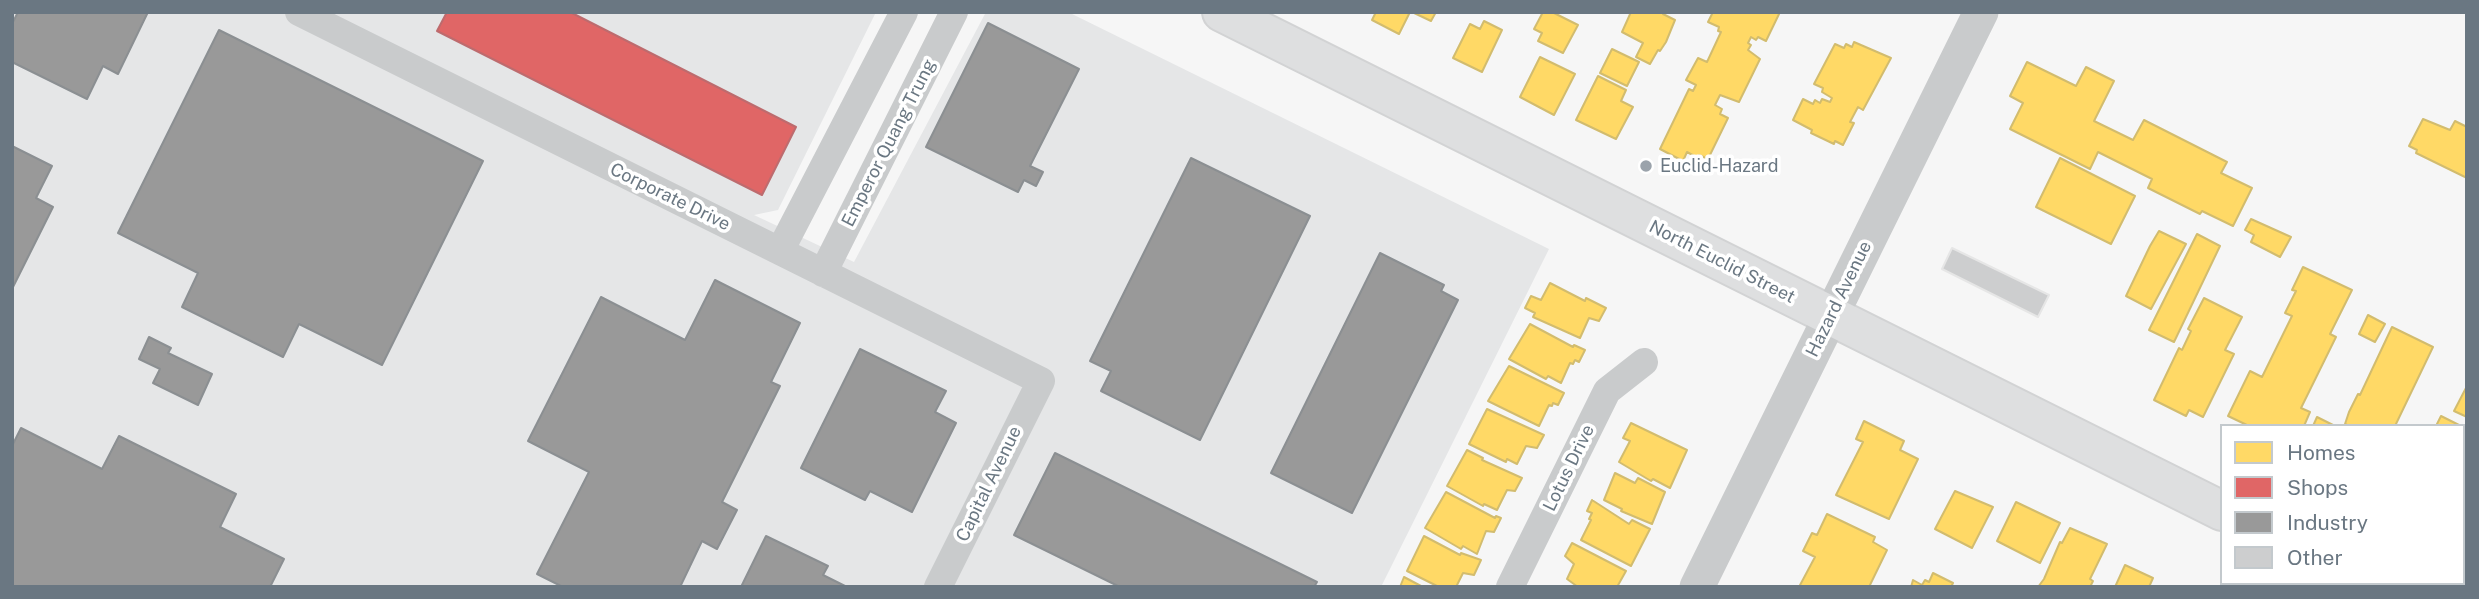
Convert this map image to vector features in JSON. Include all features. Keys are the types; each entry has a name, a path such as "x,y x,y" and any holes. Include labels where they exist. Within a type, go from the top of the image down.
{"main road":[{"name":"North Euclid Street","path":"1222,12 2220,511"}],"street":[{"name":"Corporate Drive","path":"299,12 1041,381"},
{"path":"780,251 904,12"},
{"name":"Emperor Quang Trung","path":"823,273 954,12"},
{"name":"Hazard Avenue","path":"1697,587 1981,12"},
{"name":"Lotus Drive","path":"1510,587 1607,391 1644,362"},
{"name":"Capital Avenue","path":"938,587 1041,381"}],"shaded area":[{"path":"12,12 876,12 778,210 754,215 854,262 986,12 1068,12 1549,249 1381,587 12,587"}],"building: Homes":[{"path":"1376,12 1410,12 1399,34 1372,20"},
{"path":"1412,12 1436,12 1431,21"},
{"path":"1543,12 1552,12 1578,25 1563,53 1538,41 1542,33 1534,29"},
{"path":"1631,12 1664,12 1663,14 1675,20 1666,42 1650,64 1636,57 1643,43 1622,32"},
{"path":"1713,12 1780,12 1766,41 1751,37 1748,43 1751,45 1748,50 1760,59 1739,102 1720,95 1715,105 1722,109 1720,114 1728,118 1708,159 1699,155 1698,158 1687,152 1683,161 1660,149 1689,89 1693,91 1696,85 1686,80 1698,58 1707,62 1721,32 1718,31 1719,27 1708,22"},
{"path":"1484,21 1502,30 1482,72 1453,58 1470,24 1480,29"},
{"path":"1854,42 1891,58 1863,110 1858,107 1850,122 1854,123 1843,145 1835,141 1834,144 1811,133 1812,130 1793,120 1803,99 1813,104 1815,100 1820,103 1822,99 1830,102 1832,98 1822,92 1823,88 1814,84 1835,44 1844,48 1846,44 1852,47"},
{"path":"1612,49 1639,62 1627,86 1600,73"},
{"path":"1540,57 1575,74 1554,115 1520,97"},
{"path":"2027,62 2076,86 2086,67 2114,81 2094,121 2133,140 2144,120 2227,162 2221,173 2252,188 2233,226 2202,211 2200,214 2148,188 2152,179 2098,152 2090,169 2010,129 2023,103 2010,96"},
{"path":"1598,76 1626,90 1621,101 1633,107 1616,139 1576,120"},
{"path":"2423,119 2450,130 2455,121 2467,127 2467,178 2416,153 2417,150 2409,146"},
{"path":"2060,158 2135,196 2111,244 2036,207"},
{"path":"2251,219 2291,237 2280,257 2251,242 2254,235 2245,230"},
{"path":"2159,231 2186,244 2151,309 2126,296"},
{"path":"2197,234 2220,246 2174,342 2149,330"},
{"path":"2303,267 2352,290 2330,334 2336,337 2301,408 2310,412 2305,424 2245,424 2228,416 2250,371 2262,377 2292,316 2285,313 2296,291 2292,290"},
{"path":"1550,283 1585,301 1586,298 1606,308 1599,321 1589,318 1580,338 1533,317 1535,313 1525,308 1531,296 1541,300"},
{"path":"2204,298 2242,317 2225,350 2234,354 2203,417 2189,410 2186,416 2154,400 2179,348 2182,350 2191,331 2188,329"},
{"path":"2368,315 2385,324 2375,342 2359,334"},
{"path":"1530,324 1573,347 1574,345 1585,350 1579,362 1575,360 1573,364 1570,363 1561,383 1548,376 1546,379 1509,359"},
{"path":"2392,327 2433,347 2396,424 2345,424 2358,394 2360,395"},
{"path":"1509,366 1564,393 1558,405 1549,405 1539,426 1488,401"},
{"path":"2467,386 2467,417 2454,411"},
{"path":"1487,409 1544,435 1537,448 1526,446 1517,464 1507,459 1506,462 1469,444"},
{"path":"2441,416 2457,424 2437,424"},
{"path":"2317,417 2331,424 2314,424"},
{"path":"1864,421 1904,441 1900,450 1918,459 1889,519 1836,495 1863,442 1856,439"},
{"path":"1631,423 1687,450 1670,488 1653,479 1651,481 1619,462 1630,441 1623,438"},
{"path":"1467,450 1483,458 1482,460 1522,478 1515,491 1507,490 1497,510 1484,504 1483,506 1447,486"},
{"path":"1615,473 1635,483 1638,478 1665,492 1652,524 1621,511 1622,509 1604,500"},
{"path":"1955,491 1993,507 1972,548 1935,529"},
{"path":"1446,492 1495,518 1501,518 1494,532 1486,531 1477,554 1463,546 1461,549 1425,528"},
{"path":"1592,500 1629,524 1632,520 1650,529 1631,566 1581,540 1591,520 1589,519 1592,513 1587,511"},
{"path":"2016,502 2060,523 2040,563 1997,541"},
{"path":"2467,508 2467,562 2465,561"},
{"path":"1827,514 1875,537 1873,542 1887,550 1869,587 1799,587 1815,557 1803,551 1812,533 1817,535"},
{"path":"2070,528 2107,544 2090,579 2093,581 2090,587 2038,587 2060,542 2062,543"},
{"path":"1424,536 1460,555 1461,553 1481,560 1474,575 1463,573 1456,587 1439,587 1407,571"},
{"path":"1572,543 1626,571 1617,587 1578,587 1567,579 1574,564 1565,556"},
{"path":"2125,565 2153,578 2149,587 2115,587"},
{"path":"1933,573 1953,583 1951,587 1911,587 1913,580 1922,585 1925,580 1929,582"},
{"path":"1404,577 1421,586 1400,587"}],"building: Shops":[{"path":"447,12 570,12 796,127 762,195 437,31"}],"building: Industry":[{"path":"18,12 148,12 118,74 103,66 87,99 12,62 12,24"},
{"path":"988,23 1079,69 1030,166 1043,172 1036,186 1024,180 1018,192 926,147"},
{"path":"219,30 483,161 382,365 299,324 283,357 182,307 198,273 118,233"},
{"path":"12,146 52,166 36,198 53,207 12,289"},
{"path":"1191,158 1310,216 1200,440 1101,391 1111,371 1090,361"},
{"path":"1380,253 1444,285 1441,291 1458,300 1352,513 1271,473"},
{"path":"715,280 800,323 771,382 780,386 722,502 737,510 717,549 702,541 680,587 563,587 537,574 589,472 528,441 601,297 685,340"},
{"path":"149,337 171,348 168,353 212,374 198,405 153,383 160,369 139,359"},
{"path":"860,349 946,391 935,412 956,423 912,512 870,491 865,500 801,468"},
{"path":"21,428 102,469 119,436 236,494 220,527 284,559 270,587 12,587 12,446"},
{"path":"1055,453 1317,582 1314,587 1120,587 1014,535"},
{"path":"766,536 828,566 823,575 847,587 741,587"}],"building: Other":[{"path":"1952,248 2049,295 2038,317 1942,269"}],"place":[{"name":"Euclid-Hazard","path":"1646,166"}]}
